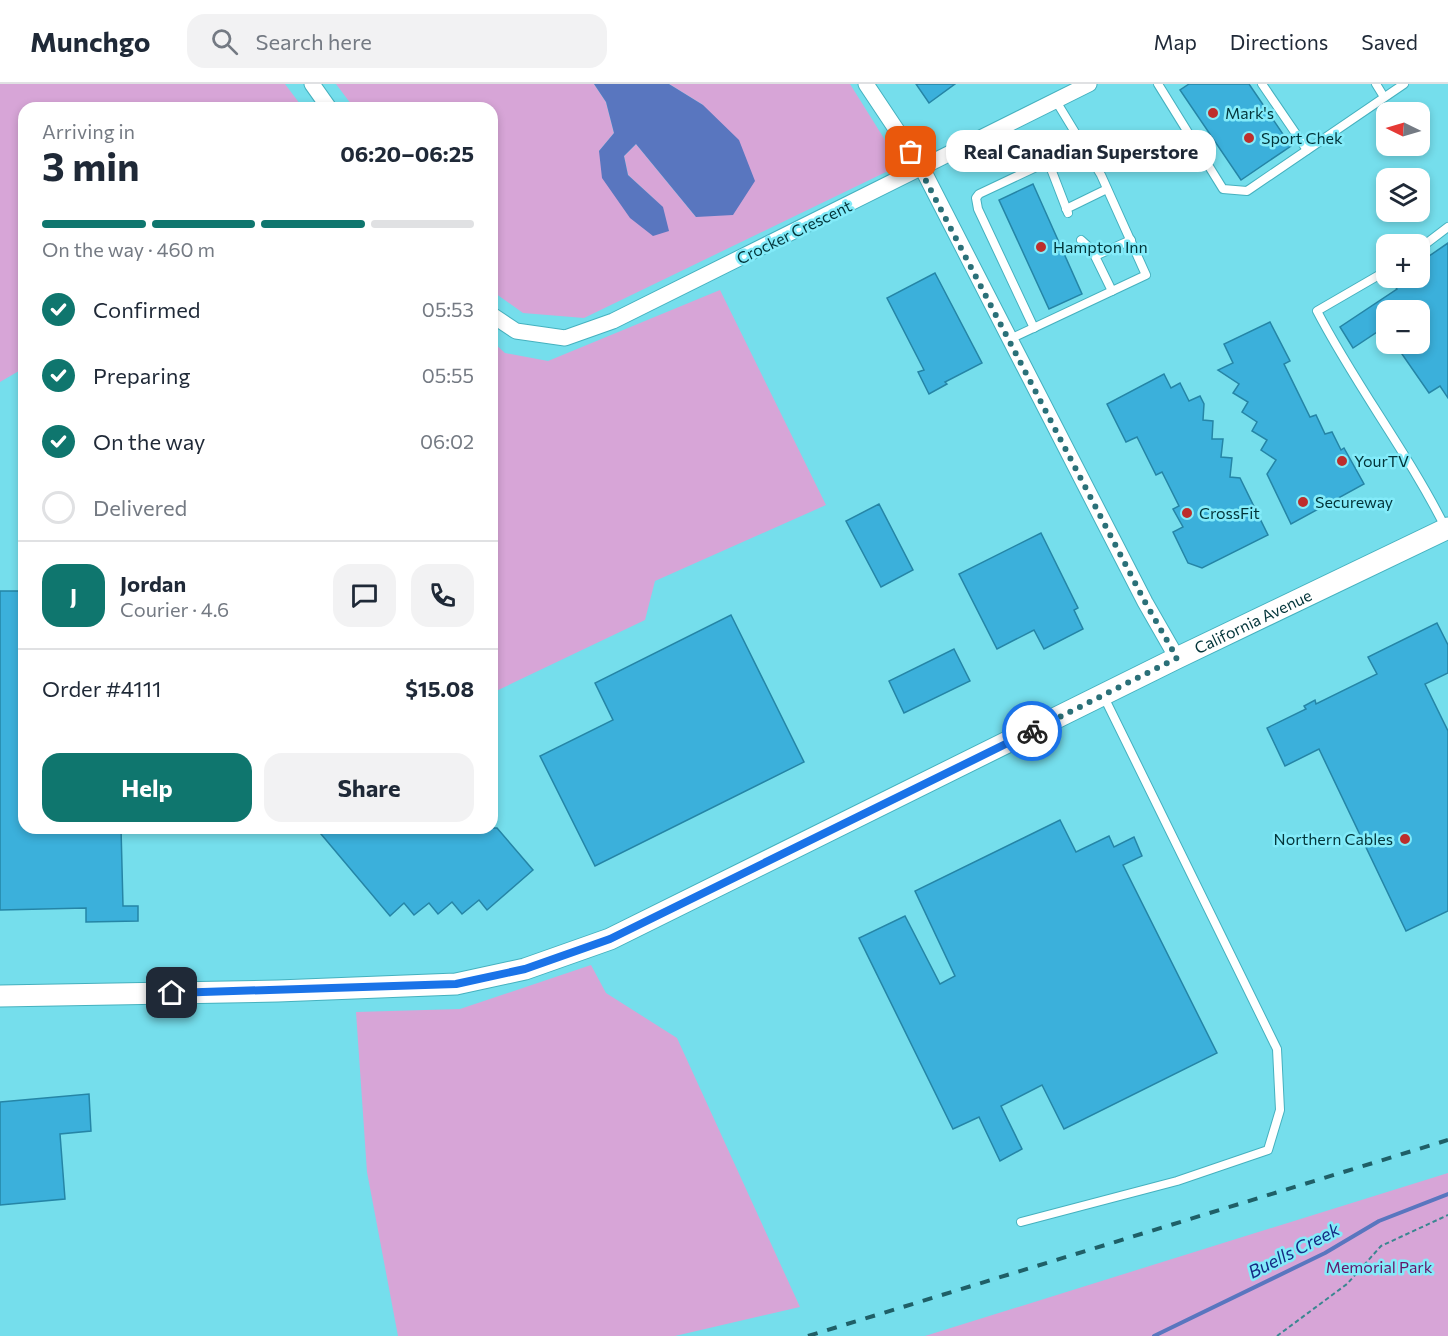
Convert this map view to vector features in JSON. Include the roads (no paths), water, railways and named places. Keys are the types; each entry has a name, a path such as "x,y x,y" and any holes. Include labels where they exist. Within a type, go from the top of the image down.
{"street":[{"path":"312,84 325,102"},
{"path":"866,84 922,168 1145,602 1177,658"},
{"name":"Crocker Crescent","path":"498,319 516,331 565,338 613,321 1089,84"},
{"name":"California Avenue","path":"0,996 267,991 456,984 525,969 610,939 1177,658 1447,528"}],"lane":[{"path":"1158,84 1223,189 1247,191 1404,84"},
{"path":"1262,84 1307,150"},
{"path":"1376,84 1384,97"},
{"path":"1010,339 1146,275 1107,189 1056,101"},
{"path":"1034,328 978,209 976,198 979,194 1081,146"},
{"path":"1048,161 1067,211 1107,189"},
{"path":"1430,241 1448,227"},
{"path":"1081,240 1095,256 1112,291"},
{"path":"1095,256 1131,240"},
{"path":"1376,277 1317,311 1343,360 1431,498 1447,528"},
{"path":"1021,1222 1177,1181 1268,1150 1280,1110 1277,1049 1103,695"}],"water":[{"path":"594,84 669,84 703,105 739,140 755,181 733,215 696,217 636,144 624,156 628,175 663,207 669,231 653,236 630,218 602,178 599,151 614,133 606,102"}],"waterway":[{"name":"Buells Creek","path":"1154,1336 1325,1253 1379,1221 1448,1194"}],"railway":[{"path":"808,1336 1448,1140"}],"place":[{"name":"Mark's","path":"1213,113"},
{"name":"Sport Chek","path":"1249,138"},
{"name":"Real Canadian Superstore","path":"911,152"},
{"name":"Hampton Inn","path":"1041,247"},
{"name":"YourTV","path":"1342,461"},
{"name":"Secureway","path":"1303,502"},
{"name":"CrossFit","path":"1187,513"},
{"name":"Northern Cables","path":"1405,839"}],"park label":[{"name":"Memorial Park","path":"1379,1267"}]}
